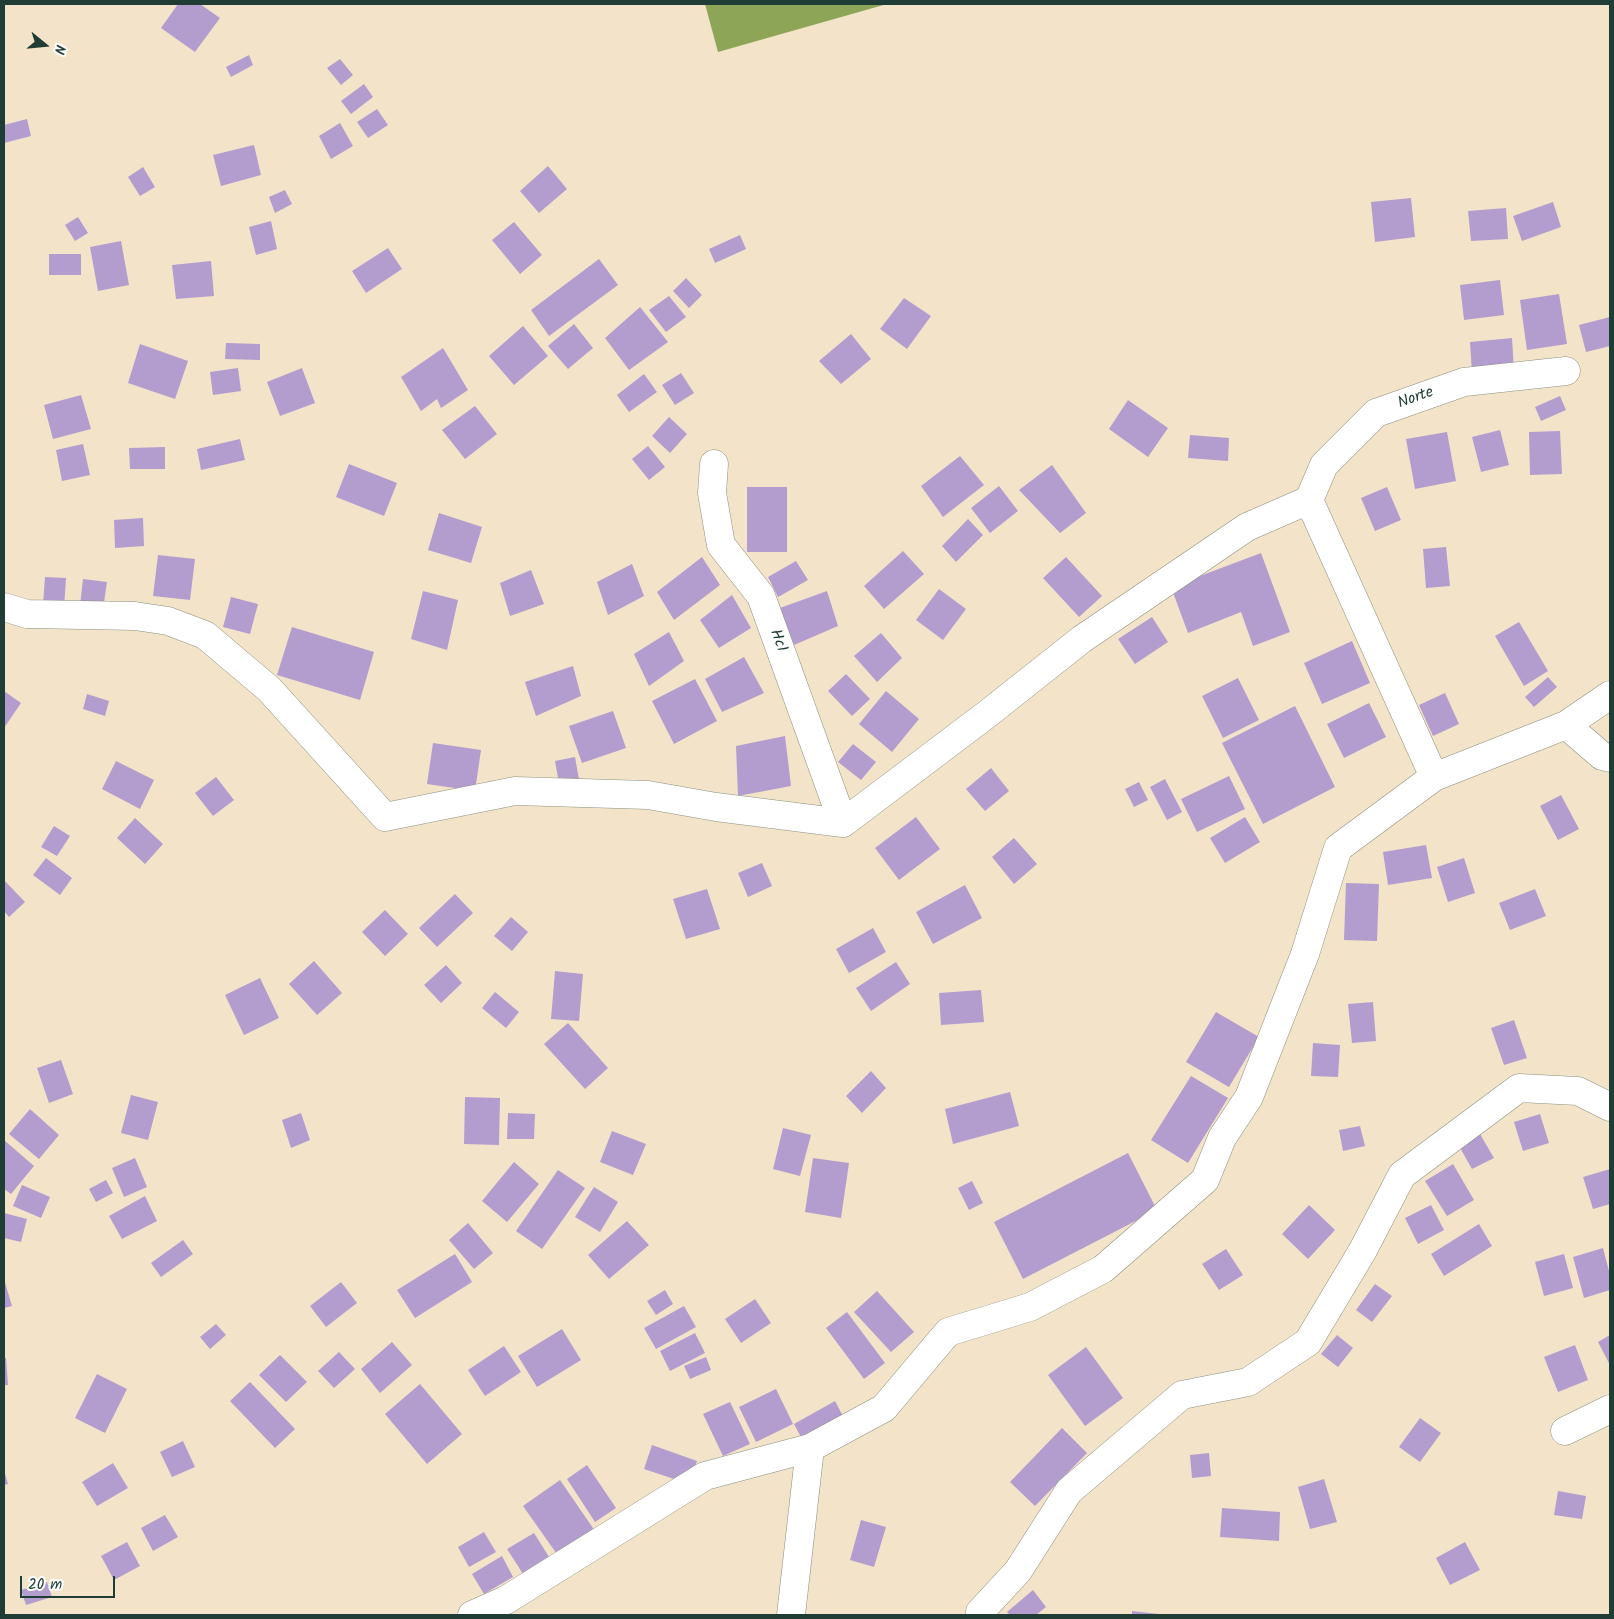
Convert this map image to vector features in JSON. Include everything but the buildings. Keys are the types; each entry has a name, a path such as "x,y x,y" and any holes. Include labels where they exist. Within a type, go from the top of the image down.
{"street":[{"name":"Norte","path":"1309,500 1324,465 1376,414 1464,382 1566,371"},
{"name":"Hc1","path":"714,464 712,493 721,545 760,596 843,823"},
{"path":"4,607 27,614 136,616 168,621 205,636 269,689 385,817 515,791 648,795 716,807 843,823 986,716 1082,639 1247,527 1309,500 1434,777"},
{"path":"472,1615 506,1608 705,1476 810,1448 884,1408 948,1332 1030,1307 1103,1269 1205,1180 1222,1138 1249,1097 1305,954 1338,848 1434,777 1566,725 1610,695"},
{"path":"1566,725 1602,756 1610,758"},
{"path":"980,1615 980,1612 1018,1571 1069,1491 1182,1395 1248,1382 1308,1342 1363,1250 1402,1175 1519,1088 1578,1091 1610,1107"},
{"path":"1565,1431 1610,1409"},
{"path":"791,1615 810,1448"}],"green space":[{"path":"705,4 887,4 718,52"}]}
